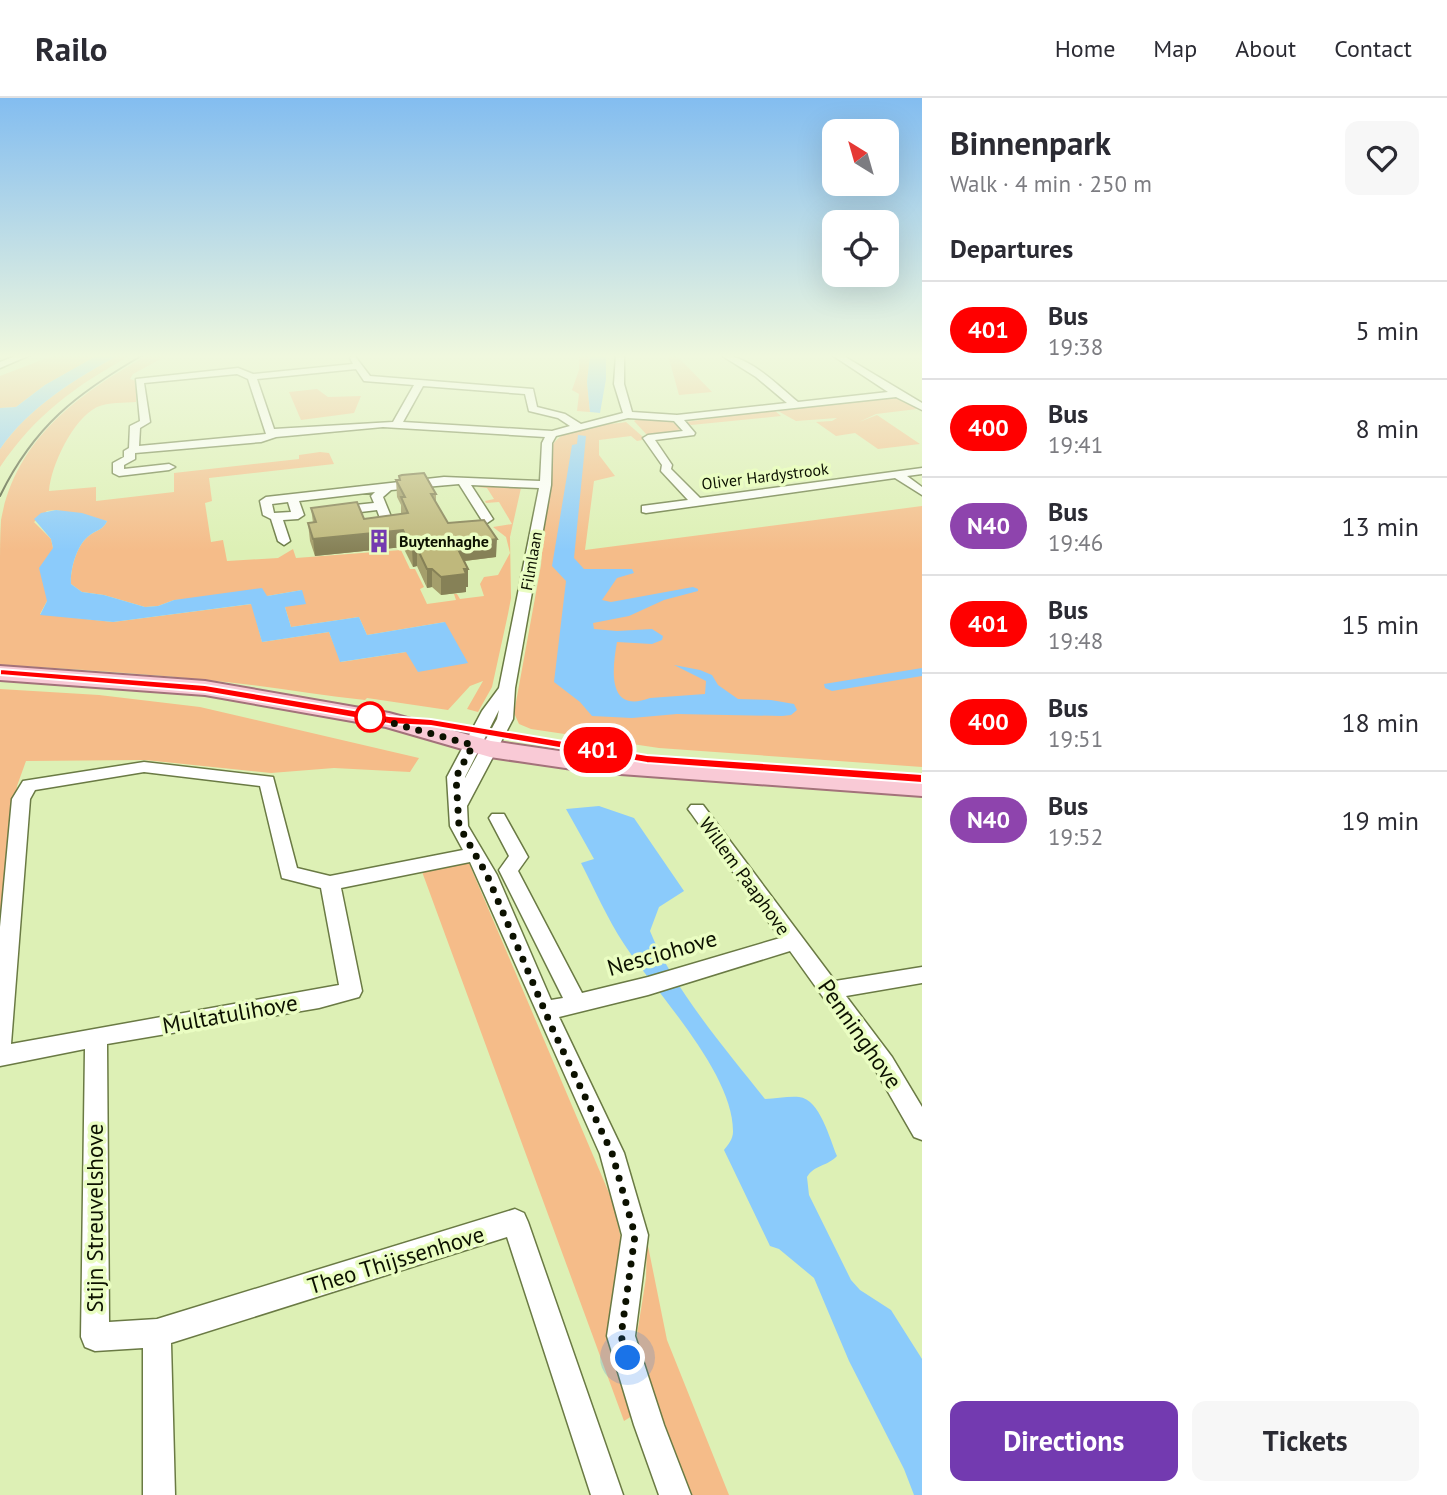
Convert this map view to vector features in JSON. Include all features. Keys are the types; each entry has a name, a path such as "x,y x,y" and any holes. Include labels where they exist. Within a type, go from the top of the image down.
{"main road":[{"path":"7,673 205,688 389,720 485,740 647,759 684,771 922,788"}],"street":[{"path":"134,450 135,426 145,420"},
{"path":"266,420 269,431 274,434"},
{"path":"397,424 399,420"},
{"path":"568,420 577,426"},
{"path":"169,467 119,473 118,463 130,459 129,451 134,450 207,442 220,444 261,439 274,434 397,424 552,434 604,420"},
{"path":"679,420 690,433 704,441"},
{"name":"Oliver Hardystrook","path":"690,433 648,438 667,465 665,469 697,502 922,471"},
{"name":"Filmlaan","path":"476,854 459,826 458,806 485,740 505,719 507,688 545,485 547,443 552,434"},
{"path":"898,475 922,492"},
{"path":"292,498 298,515 269,515 266,501 387,486 444,480 545,485"},
{"path":"463,481 487,519"},
{"path":"372,527 388,524 377,496 387,486"},
{"path":"646,509 697,502"},
{"path":"325,513 381,506"},
{"path":"276,517 285,541"},
{"path":"0,1045 21,799 29,785 144,766 267,781 289,873 330,883 476,854 545,1011 612,1153 635,1235 621,1336 649,1425 675,1495"},
{"name":"Willem Paaphove","path":"697,809 793,942"},
{"path":"498,818 519,857 508,870 576,1003"},
{"name":"Multatulihove","path":"0,1056 305,1002 351,991 330,883"},
{"name":"Nesciohove","path":"545,1011 648,986 793,942"},
{"name":"Penninghove","path":"793,942 884,1064 922,1129"},
{"path":"831,990 922,975"},
{"name":"Stijn Streuvelshove","path":"96,1037 95,1337 157,1333"},
{"name":"Theo Thijssenhove","path":"157,1333 515,1222 607,1495"},
{"path":"157,1333 159,1495"}],"shaded area":[{"path":"24,420 39,420 0,467 0,449"},
{"path":"82,420 59,456 49,491 96,487 96,501 174,492 174,473 299,459 299,455 320,452 329,453 334,464 209,478 212,501 205,503 211,542 223,540 227,561 278,558 293,549 296,558 401,550 410,569 415,569 424,587 420,589 427,604 456,600 454,594 460,599 484,596 480,584 484,577 498,575 510,553 506,537 493,527 512,524 499,502 486,503 485,501 494,499 487,488 477,487 485,485 521,488 510,537 511,598 508,614 492,687 478,712 467,709 483,681 470,686 448,710 198,679 0,665 1,520 9,491 21,465 36,442 55,421","holes":["56,510 107,521 85,539 75,557 71,584 82,592 104,595 145,607 174,600 267,596 302,590 285,607 291,627 359,617 367,635 445,622 406,652 341,662 329,632 262,642 252,604 113,622 40,614 47,601 53,548 51,539 34,522 47,511"]},
{"path":"669,420 681,428 677,431 647,435 634,421"},
{"path":"699,420 739,420 691,425 686,422"},
{"path":"885,420 920,444 878,449 855,433 836,436 816,422 798,423 832,421"},
{"path":"626,422 643,437 637,441 631,436 599,440 599,455 615,476 594,481 585,550 922,506 922,767 659,748 531,729 519,724 514,713 541,565 551,448 556,440 574,430"},
{"path":"0,689 99,695 200,707 419,758 410,772 334,768 271,773 145,760 26,761 17,786 0,960"},
{"path":"460,861 469,863 612,1200 624,1251 632,1416 624,1421 421,869"},
{"path":"647,1241 667,1340 729,1495 692,1495 635,1347 646,1278"}],"water":[{"path":"0,420 24,420 11,434 0,449"},
{"path":"578,435 586,436 574,558 584,569 632,569 634,573 617,578 602,600 611,602 693,587 698,589 664,600 629,616 593,623 594,629 652,629 663,636 662,640 652,644 617,642 614,676 619,695 626,700 636,701 705,694 706,681 674,665 712,675 718,685 738,699 794,704 797,710 791,715 677,714 632,718 592,716 580,702 554,682 566,581 552,566 572,445 577,444"},
{"path":"56,510 82,513 107,521 102,528 85,539 75,557 71,584 82,592 104,595 145,607 174,600 262,588 267,596 302,590 306,604 285,607 291,627 359,617 367,635 445,622 468,663 418,672 406,652 340,662 329,632 262,642 251,604 113,622 40,615 47,601 39,568 53,548 51,539 34,519 41,513"},
{"path":"922,668 922,676 832,691 825,688 824,684"},
{"path":"599,806 634,818 684,891 659,907 650,931 686,996 765,1099 806,1099 823,1121 837,1156 813,1170 807,1177 809,1195 851,1280 860,1290 891,1310 922,1359 922,1495 914,1495 904,1469 849,1361 814,1278 779,1249 770,1246 724,1150 733,1132 730,1109 721,1084 690,1034 624,944 581,863 594,859 566,809"}],"building":[{"path":"424,473 436,494 431,494 448,523 484,520 497,539 456,545 468,569 464,569 466,574 441,577 432,569 427,569 417,548 412,549 403,530 313,539 308,523 316,522 311,508 357,502 364,519 408,513 401,497 405,497 396,480 400,480 399,476 402,475"}],"tram line":[{"path":"0,496 27,450 54,420"}],"bus line":[{"name":"401","path":"0,673 205,688 389,720 431,723 647,759 922,778"}],"place":[{"name":"Buytenhaghe","path":"379,541"}],"route":[{"path":"370,717 473,745 456,777 459,826 487,875 553,1030 612,1153 635,1235 621,1336 628,1358"}]}
